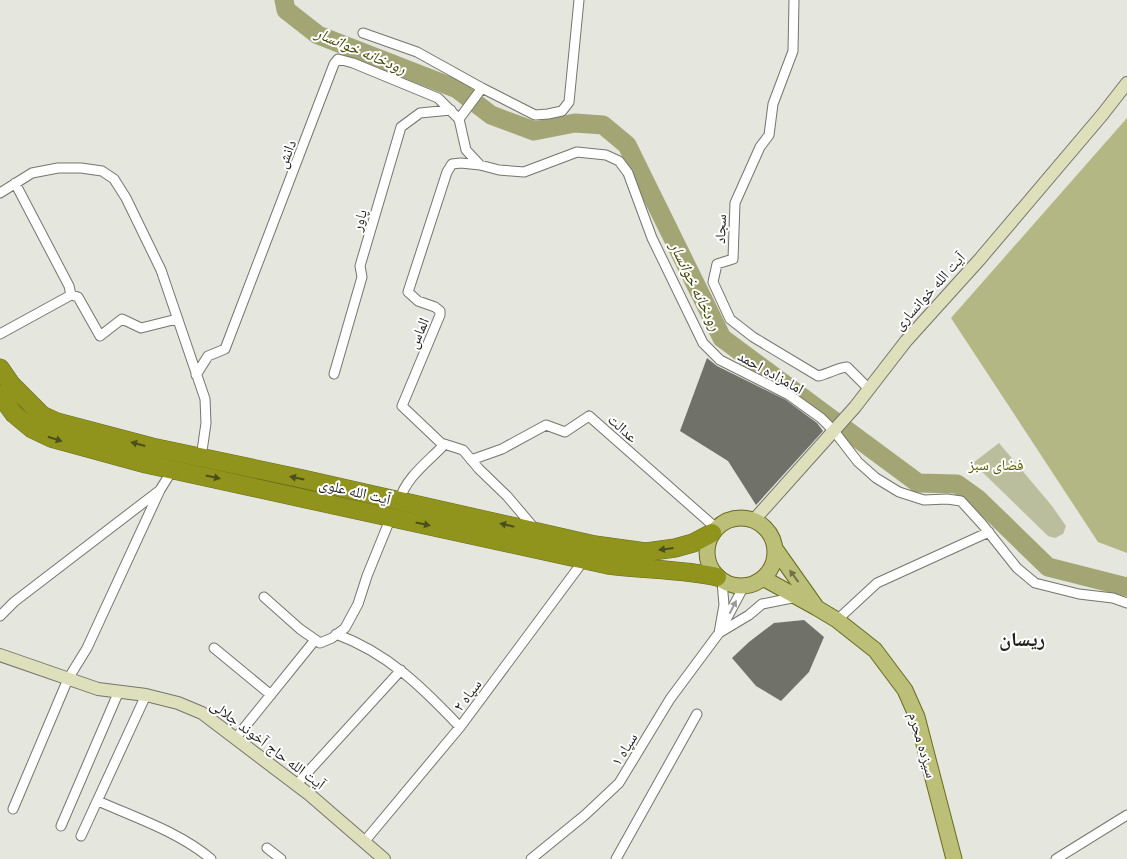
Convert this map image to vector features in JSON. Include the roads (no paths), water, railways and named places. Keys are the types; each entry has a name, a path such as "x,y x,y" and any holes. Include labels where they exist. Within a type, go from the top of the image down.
{"highway":[{"path":"0,368 5,390"},
{"name":"آیت الله علوی","path":"5,390 14,414 32,429 51,438 173,469 584,560 643,570 697,572 720,579"},
{"name":"آیت الله علوی","path":"5,390 42,415 57,422 152,447 595,545 646,552 675,548 693,543 714,531"}],"main road":[{"name":"آیت الله خوانساری","path":"754,520 848,414 906,341 980,259 1127,83"},
{"path":"776,550 773,566 763,578 754,584 744,586 732,585 720,579 712,570 708,561 708,542 714,531 725,521 736,518 754,520 763,525 769,532 776,550 817,608"},
{"name":"سیزده محرم","path":"763,578 837,620 875,650 905,690 917,717 954,859"},
{"name":"آیت الله حاج آخوند جلالی","path":"0,656 98,689 146,695 178,703 202,713 296,785 384,859"}],"street":[{"path":"363,33 417,52 535,115 548,114 562,111 569,102 579,0"},
{"name":"سجاد","path":"794,0 793,50 773,104 769,135 760,147 735,203 733,259 717,264 713,282 730,319 753,337 818,376 847,367 868,388"},
{"name":"دانش","path":"196,375 208,356 226,349 334,64 338,60 346,61 398,80 438,98 459,119"},
{"path":"480,165 466,150 459,119 482,88"},
{"name":"پاور","path":"334,374 362,278 360,266 401,127 420,113 450,110"},
{"name":"امامزاده احمد","path":"480,165 499,170 524,172 577,152 606,155 619,161 628,173 652,238 703,343 720,360 789,396 821,418 834,430 858,462 876,478 899,492 924,500 946,499 961,501 1017,568 1036,584 1078,594 1112,598 1127,603"},
{"name":"الماس","path":"441,443 402,406 440,315 440,311 435,307 418,301 408,292 447,172 452,164 480,165"},
{"path":"0,193 32,173 58,168 81,168 102,171 114,179 126,198 160,270 205,399 206,423 201,458"},
{"path":"15,184 69,286 71,295"},
{"path":"0,334 71,295 78,297 100,336 122,320 141,328 177,318"},
{"name":"عدالت","path":"471,460 502,448 546,425 565,432 589,416 714,531"},
{"path":"399,501 409,480 442,447 441,443 463,450 538,532"},
{"path":"13,809 68,679 86,648 160,490 173,469"},
{"path":"0,616 14,602 160,490"},
{"path":"264,597 315,640 320,642 332,638 345,628 358,604 367,576 391,517"},
{"path":"837,620 877,583 988,532"},
{"name":"سپاه ۲","path":"364,842 460,727 584,560"},
{"path":"719,634 724,605 720,579"},
{"path":"719,634 744,586"},
{"path":"719,634 749,615 762,604 798,597"},
{"path":"336,634 358,642 401,670 430,695 460,727"},
{"name":"سپاه ۱","path":"532,859 585,815 619,783 670,699 719,634"},
{"path":"235,739 315,640"},
{"path":"214,648 271,695"},
{"path":"296,785 401,670"},
{"path":"60,826 120,692"},
{"path":"82,836 146,695"},
{"path":"616,859 697,714"},
{"path":"98,801 160,828 201,851 211,859"},
{"path":"1056,859 1127,815"},
{"path":"267,848 281,859"}],"waterway":[{"name":"رودخانه خوانسار","path":"284,0 286,10 318,35 457,89 491,115 534,131 575,123 603,125 627,145 722,338 918,483 957,484 978,499 1048,567 1127,587"}],"district":[{"name":"ریسان","path":"1022,638"}],"park label":[{"name":"فضای سبز","path":"996,464"}]}
